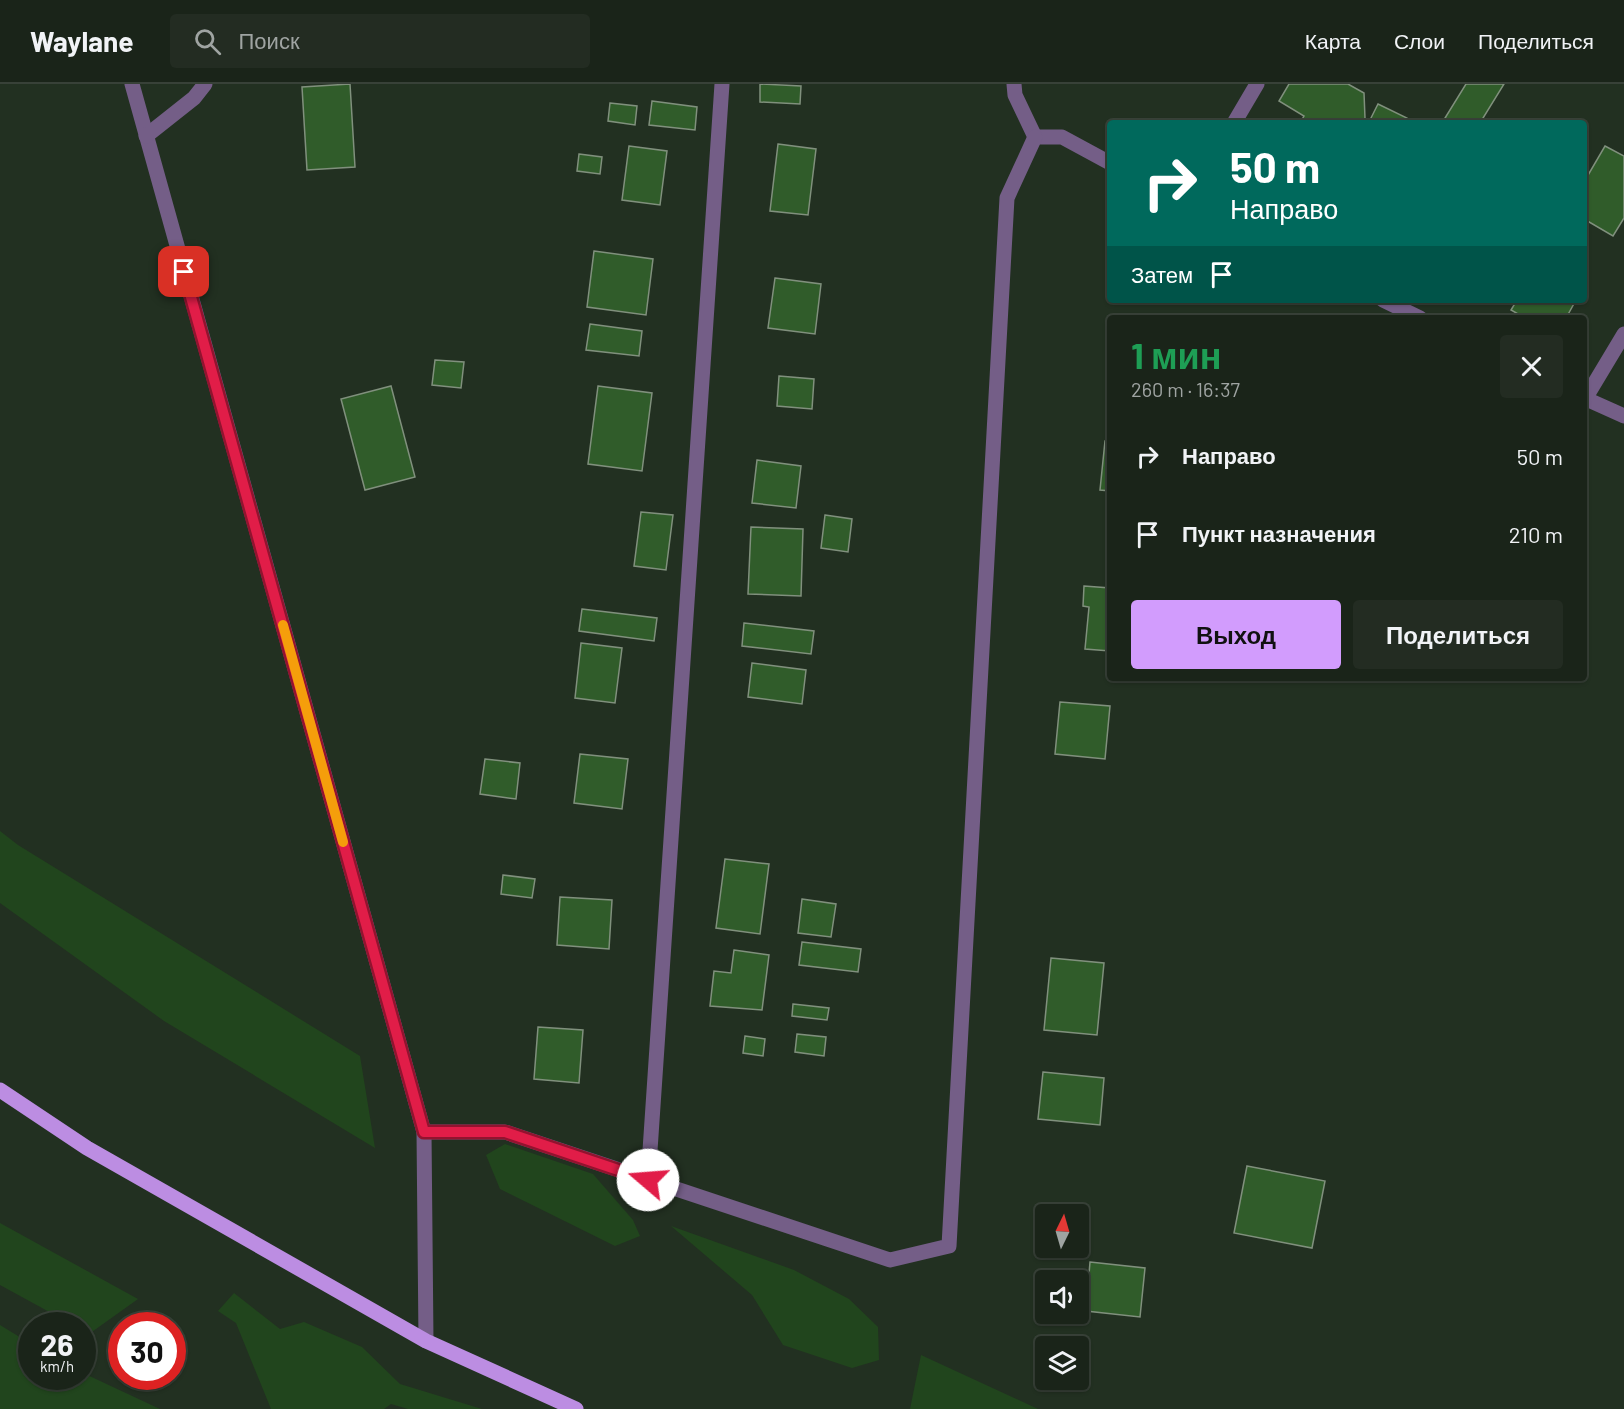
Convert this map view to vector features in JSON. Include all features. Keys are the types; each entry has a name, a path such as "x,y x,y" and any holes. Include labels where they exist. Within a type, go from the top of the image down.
{"main road":[{"path":"0,1090 87,1148 426,1341 576,1409"}],"street":[{"path":"132,84 424,1132 426,1341"},
{"path":"146,136 194,98 205,84"},
{"path":"648,1180 722,84"},
{"path":"1014,84 1015,95 1035,137"},
{"path":"1236,120 1257,84"},
{"path":"424,1132 505,1132 890,1260 949,1246 1007,198 1035,137"},
{"path":"1035,137 1062,137 1107,161"},
{"path":"1389,303 1414,315"},
{"path":"1587,395 1624,334"},
{"path":"1587,399 1624,416"}],"green space":[{"path":"0,831 18,845 360,1056 375,1148 164,1021 0,903"},
{"path":"505,1144 593,1174 633,1220 640,1236 615,1246 500,1189 486,1155"},
{"path":"0,1223 138,1299 120,1312 108,1312 108,1320 96,1329 96,1312 49,1312 0,1285"},
{"path":"671,1226 794,1270 849,1299 878,1327 879,1360 852,1368 783,1345 752,1295"},
{"path":"234,1293 280,1329 304,1322 362,1347 400,1384 482,1409 408,1409 391,1404 384,1409 271,1409 236,1323 218,1311"},
{"path":"0,1325 18,1336 18,1390 96,1390 96,1379 108,1385 108,1390 119,1390 160,1409 0,1409"},
{"path":"921,1355 1038,1409 910,1409"}],"building":[{"path":"350,84 355,167 307,170 302,87"},
{"path":"760,84 801,86 800,104 760,102"},
{"path":"1289,84 1348,84 1364,93 1365,118 1364,120 1302,120 1304,116 1279,101"},
{"path":"1466,84 1504,84 1482,120 1448,120 1445,118"},
{"path":"652,101 697,107 695,130 649,125"},
{"path":"610,103 637,106 635,125 608,121"},
{"path":"1378,104 1407,118 1406,120 1370,120"},
{"path":"778,144 816,149 808,215 770,211"},
{"path":"629,146 667,151 660,205 622,200"},
{"path":"1605,146 1624,156 1624,218 1613,236 1587,221 1587,177"},
{"path":"579,154 602,157 600,174 577,171"},
{"path":"594,251 653,259 646,315 587,307"},
{"path":"775,278 821,284 815,334 768,328"},
{"path":"1515,303 1574,303 1568,315 1520,315 1511,310"},
{"path":"590,324 642,331 639,356 586,350"},
{"path":"435,360 464,362 461,388 432,385"},
{"path":"779,376 814,379 812,409 777,406"},
{"path":"391,386 415,477 365,490 341,399"},
{"path":"598,386 652,393 642,471 588,464"},
{"path":"1105,441 1107,441 1107,491 1100,490"},
{"path":"757,460 801,466 796,508 752,503"},
{"path":"641,512 673,515 666,570 634,566"},
{"path":"825,515 852,519 848,552 821,548"},
{"path":"751,527 803,529 801,596 748,594"},
{"path":"1084,586 1107,588 1107,651 1085,649 1089,607 1083,606"},
{"path":"582,609 657,618 654,641 579,631"},
{"path":"744,623 814,631 811,654 742,646"},
{"path":"581,643 622,648 615,703 575,698"},
{"path":"752,663 806,670 802,704 748,697"},
{"path":"1060,702 1110,706 1105,759 1055,754"},
{"path":"580,754 628,759 622,809 574,803"},
{"path":"485,759 520,763 516,799 480,794"},
{"path":"725,859 769,864 760,934 716,928"},
{"path":"503,875 535,879 532,898 501,894"},
{"path":"560,897 612,900 609,949 557,945"},
{"path":"802,899 836,904 831,937 798,933"},
{"path":"802,942 861,949 858,972 799,965"},
{"path":"734,950 769,955 762,1010 710,1006 714,971 731,973"},
{"path":"1051,958 1104,963 1097,1035 1044,1030"},
{"path":"793,1004 829,1008 827,1020 792,1016"},
{"path":"538,1027 583,1030 579,1083 534,1079"},
{"path":"797,1034 826,1037 824,1056 795,1052"},
{"path":"745,1036 765,1039 763,1056 743,1053"},
{"path":"1043,1072 1104,1078 1100,1125 1038,1119"},
{"path":"1247,1166 1325,1181 1312,1248 1234,1233"},
{"path":"1090,1262 1145,1268 1140,1317 1089,1311"}],"slow traffic":[{"path":"283,625 343,842"}],"route":[{"path":"184,272 424,1132 505,1132 648,1180"}]}
